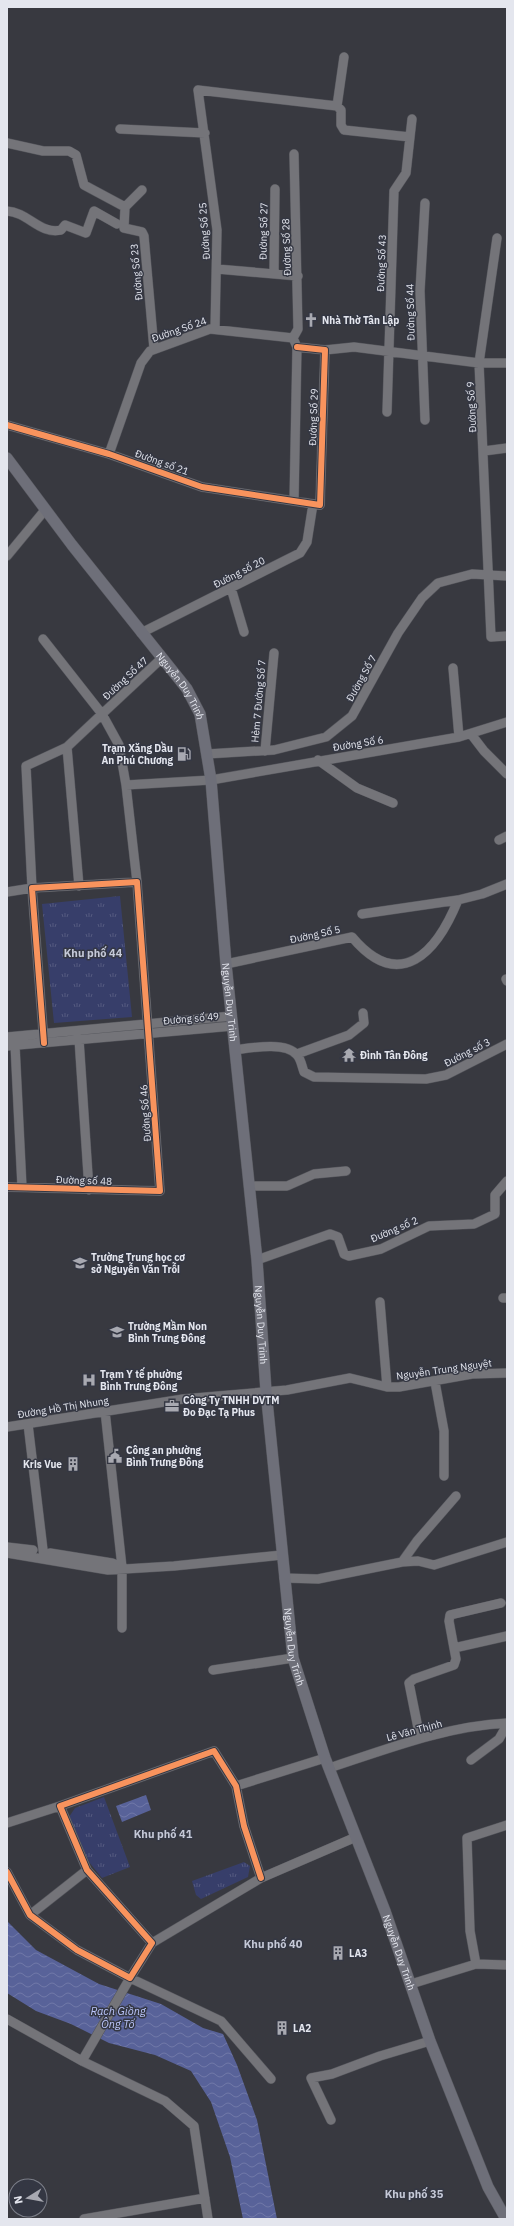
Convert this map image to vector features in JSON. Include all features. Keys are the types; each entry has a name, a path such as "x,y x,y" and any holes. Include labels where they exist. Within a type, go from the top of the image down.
{"main road":[{"name":"Nguyễn Duy Trinh","path":"7,458 44,510 187,689 200,714 211,780 226,964 257,1260 266,1391 284,1578 294,1658 327,1763 411,1984 430,2040 488,2188 506,2219"}],"street":[{"path":"344,57 337,106 341,110 340,125 344,130 410,137"},
{"name":"Đường Số 25","path":"215,329 217,230 198,90 337,106"},
{"name":"Đường Số 43","path":"387,412 394,191 406,173 412,119"},
{"path":"120,129 205,133"},
{"path":"7,143 42,151 69,151 76,155 84,185 125,207 142,190"},
{"name":"Đường Số 28","path":"293,338 298,330 298,276 294,154"},
{"name":"Đường Số 27","path":"274,273 275,189"},
{"name":"Đường Số 44","path":"424,203 420,291 425,420"},
{"name":"Đường Số 23","path":"125,207 124,228 142,232 144,236 154,349"},
{"path":"7,211 17,213 46,230 61,230 65,225 86,233 94,211 117,224"},
{"name":"Đường Số 9","path":"497,238 479,363 491,637 507,636"},
{"name":"Đường Số 27","path":"217,270 274,273 298,276"},
{"name":"Đường Số 24","path":"108,454 141,363 150,351 210,329 293,338"},
{"path":"293,338 297,347 294,501"},
{"path":"297,347 324,350 354,348 479,363 507,362"},
{"name":"Đường Số 29","path":"313,504 320,505 324,350"},
{"name":"Đường số 21","path":"7,425 108,454 202,488 313,504"},
{"path":"484,451 507,448"},
{"name":"Đường số 20","path":"141,633 300,553 307,542 313,504"},
{"path":"7,556 44,510"},
{"name":"Đường Số 7","path":"207,754 265,751 326,736 352,716 398,633 422,598 438,583 472,574 507,576"},
{"path":"231,588 244,632"},
{"name":"Đường Số 46","path":"44,639 102,714 119,745 126,785 137,882 160,1191"},
{"name":"Hẻm 7 Đường Số 7","path":"265,751 274,653"},
{"name":"Đường Số 47","path":"32,888 26,766 67,747 162,658"},
{"path":"453,668 459,737"},
{"name":"Đường Số 6","path":"126,785 211,780 318,760 459,737 507,722"},
{"path":"471,734 484,751 507,774"},
{"path":"67,747 79,886"},
{"path":"318,760 357,788 393,802"},
{"path":"7,892 32,888 137,882"},
{"path":"362,914 458,900 482,894 507,884"},
{"path":"32,888 44,1038"},
{"name":"Đường Số 5","path":"226,964 352,938 364,951 382,963 396,965 413,961 429,950 442,932 458,900"},
{"path":"235,1050 275,1047 297,1054 349,1035 364,1024 363,1013"},
{"path":"7,1037 44,1038 148,1023 232,1021"},
{"name":"Đường số 49","path":"22,1187 11,1046 44,1038 79,1040 149,1033 232,1021"},
{"path":"79,1040 89,1190"},
{"name":"Đường số 3","path":"297,1054 304,1072 310,1076 426,1079 446,1076 507,1044"},
{"path":"249,1186 288,1186 314,1174 346,1172"},
{"name":"Đường số 2","path":"257,1260 330,1234 338,1237 344,1254 349,1256 381,1249 429,1226 474,1224 495,1214 495,1195 507,1181"},
{"name":"Đường số 48","path":"7,1187 160,1191"},
{"path":"380,1302 387,1387"},
{"name":"Nguyễn Trung Nguyệt","path":"266,1391 287,1390 350,1378 387,1387 434,1382 472,1374 507,1373"},
{"path":"434,1382 444,1431 444,1476"},
{"name":"Đường Hồ Thị Nhung","path":"7,1427 183,1399 266,1391"},
{"path":"105,1411 122,1567 122,1628"},
{"path":"28,1424 44,1555"},
{"path":"402,1562 417,1541 456,1496"},
{"path":"284,1578 318,1579 402,1562 418,1561 434,1565 507,1542"},
{"path":"7,1547 44,1555"},
{"path":"7,1553 44,1555 112,1563 122,1567 174,1566 282,1555"},
{"path":"420,1738 409,1683 414,1679 454,1665 456,1659 449,1621 450,1615 501,1602"},
{"path":"454,1648 507,1636"},
{"path":"213,1670 294,1658"},
{"name":"Lê Văn Thịnh","path":"236,1786 420,1738 489,1724 507,1724"},
{"path":"471,1760 499,1739 507,1724"},
{"path":"7,1823 60,1806 214,1750 236,1786 244,1826 261,1878"},
{"path":"60,1806 87,1870 152,1943"},
{"path":"476,1964 470,1931 467,1838 507,1825"},
{"path":"82,2060 152,1943 261,1878 356,1837"},
{"path":"30,1915 87,1870"},
{"path":"7,1872 30,1915 77,1950 130,1978 221,2021 271,2079"},
{"path":"411,1984 476,1964 507,1965"},
{"path":"7,2019 82,2060 165,2101 194,2126 208,2219"},
{"path":"331,2120 311,2078 332,2074 380,2056 430,2040"},
{"path":"84,2219 205,2198"}],"green space":[{"path":"120,896 132,1017 54,1023 42,904"},
{"path":"104,1797 130,1867 102,1878 89,1862 69,1817 75,1808"},
{"path":"244,1862 250,1866 248,1877 201,1899 196,1895 192,1881"}],"water":[{"path":"146,1795 151,1810 122,1822 116,1806"},
{"name":"Rạch Giồng Ông Tố","path":"7,1921 36,1950 99,1984 161,2004 203,2028 223,2034 237,2065 257,2120 277,2219 243,2219 230,2157 211,2102 191,2071 155,2055 109,2043 71,2024 36,2011 7,1993"}],"cycle path":[{"path":"7,425 109,454 202,487 320,505 325,350 297,347"},
{"path":"7,1187 160,1191 137,882 32,888 44,1043"},
{"path":"7,1872 30,1915 77,1950 130,1978 152,1943 87,1870 60,1806 214,1751 236,1786 244,1826 261,1878"}],"place":[{"name":"Nhà Thờ Tân Lập","path":"311,320"},
{"name":"Trạm Xăng Dầu An Phú Chương","path":"184,754"},
{"name":"Đình Tân Đông","path":"349,1055"},
{"name":"Trường Trung học cơ sở Nguyễn Văn Trỗi","path":"80,1263"},
{"name":"Trường Mầm Non Bình Trưng Đông","path":"117,1332"},
{"name":"Trạm Y tế phường Bình Trưng Đông","path":"89,1380"},
{"name":"Công Ty TNHH DVTM Đo Đạc Tạ Phus","path":"172,1406"},
{"name":"Công an phường Bình Trưng Đông","path":"115,1456"},
{"name":"Kris Vue","path":"73,1464"},
{"name":"LA3","path":"338,1953"},
{"name":"LA2","path":"282,2028"}],"district":[{"name":"Khu phố 44","path":"93,953"},
{"name":"Khu phố 41","path":"163,1834"},
{"name":"Khu phố 40","path":"273,1944"},
{"name":"Khu phố 35","path":"414,2194"}]}
